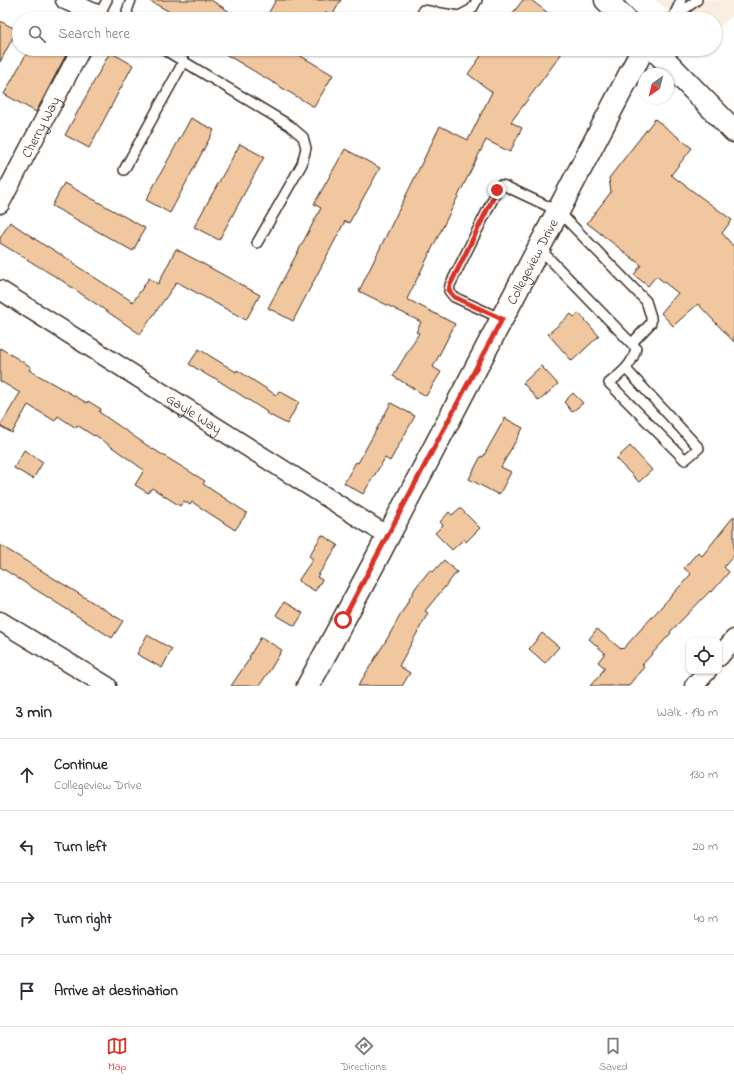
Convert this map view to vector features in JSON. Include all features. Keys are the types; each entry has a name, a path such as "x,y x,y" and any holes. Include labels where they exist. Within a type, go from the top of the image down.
{"street":[{"path":"65,0 101,12"},
{"path":"606,0 618,12"},
{"name":"Cherry Way","path":"0,204 77,56"},
{"name":"Collegeview Drive","path":"308,686 640,56"},
{"path":"661,56 734,131"},
{"name":"Gayle Way","path":"0,290 388,536"},
{"path":"0,621 107,686"},
{"path":"722,653 734,639"},
{"path":"694,686 704,674"}],"lane":[{"path":"127,12 131,0"},
{"path":"466,12 472,9 477,0"},
{"path":"676,12 681,0"},
{"path":"681,12 697,0"},
{"path":"423,10 435,12"},
{"path":"174,56 289,125 303,137 306,148 302,164 257,243"},
{"path":"124,170 184,62"},
{"path":"502,319 454,297 449,291 450,285 500,185 506,186 558,211 646,301 651,317 651,323 632,343"},
{"path":"539,248 636,348 635,354 626,369 610,383 685,460 699,448 626,369"}],"shaded area":[{"path":"655,0 734,0 734,14 722,25 722,12 670,12"}],"building":[{"path":"148,0 211,0 230,12 170,12"},
{"path":"276,0 341,0 334,12 269,12"},
{"path":"523,0 531,0 547,12 514,12"},
{"path":"0,21 12,27 12,39 0,62"},
{"path":"25,56 65,56 36,112 4,94"},
{"path":"108,56 117,56 133,65 89,148 65,135"},
{"path":"229,56 301,56 333,75 314,107"},
{"path":"481,56 560,56 511,122 522,128 510,152 486,140 407,299 455,324 433,367 441,372 426,396 393,376 419,333 416,332 421,322 359,291 440,126 468,140 492,92 468,74"},
{"path":"191,118 214,130 170,213 146,200"},
{"path":"655,119 692,148 671,175 732,220 722,233 734,247 734,342 698,304 673,326 661,313 678,293 656,276 648,286 634,275 641,265 587,223 611,192 609,178"},
{"path":"240,144 264,157 219,240 194,227"},
{"path":"345,149 380,168 349,223 345,221 293,321 268,308 321,208 314,204"},
{"path":"64,183 145,228 133,251 52,206"},
{"path":"10,222 133,302 149,278 158,284 176,249 260,295 246,320 177,282 140,334 61,280 0,243 0,238"},
{"path":"579,313 599,336 572,361 548,334 571,314 574,317"},
{"path":"0,348 31,367 29,370 87,403 88,401 101,409 99,412 145,444 205,481 203,484 247,513 235,530 192,502 190,505 184,501 180,506 152,488 148,493 135,485 144,470 95,435 94,436 77,425 76,428 58,416 55,421 28,405 12,433 0,426 20,393 0,381"},
{"path":"199,349 236,372 237,370 276,395 279,391 299,402 287,424 266,413 267,412 213,377 212,378 189,364"},
{"path":"541,366 558,384 539,401 523,383"},
{"path":"573,393 583,403 572,412 564,402"},
{"path":"391,403 415,416 390,461 385,458 363,494 344,483 356,462 358,463"},
{"path":"505,418 523,428 501,467 511,472 499,495 469,479 481,456 483,457"},
{"path":"630,446 652,470 639,482 616,459"},
{"path":"24,450 43,462 33,479 14,468"},
{"path":"460,508 480,528 466,542 464,539 452,550 435,533 443,525 440,522 449,512 452,515"},
{"path":"734,516 734,555 724,567 729,572 712,592 710,591 670,632 671,633 642,665 644,667 628,686 590,686 605,668 598,662 605,653 589,639 597,629 621,649 623,649 691,574 684,568 698,552 702,556"},
{"path":"322,535 338,545 317,577 322,580 315,591 298,581 313,559 309,556"},
{"path":"0,545 123,621 112,638 0,567"},
{"path":"444,560 457,572 425,611 428,613 399,666 410,673 402,686 358,686 387,639 416,587 430,570 433,572"},
{"path":"284,602 303,613 295,626 276,615"},
{"path":"542,633 559,647 545,663 529,649"},
{"path":"147,635 172,649 162,668 137,654"},
{"path":"261,637 282,650 270,670 259,686 231,686 250,658 249,657"}],"route":[{"path":"343,620 502,319 454,297 449,291 450,285 497,190"}]}
